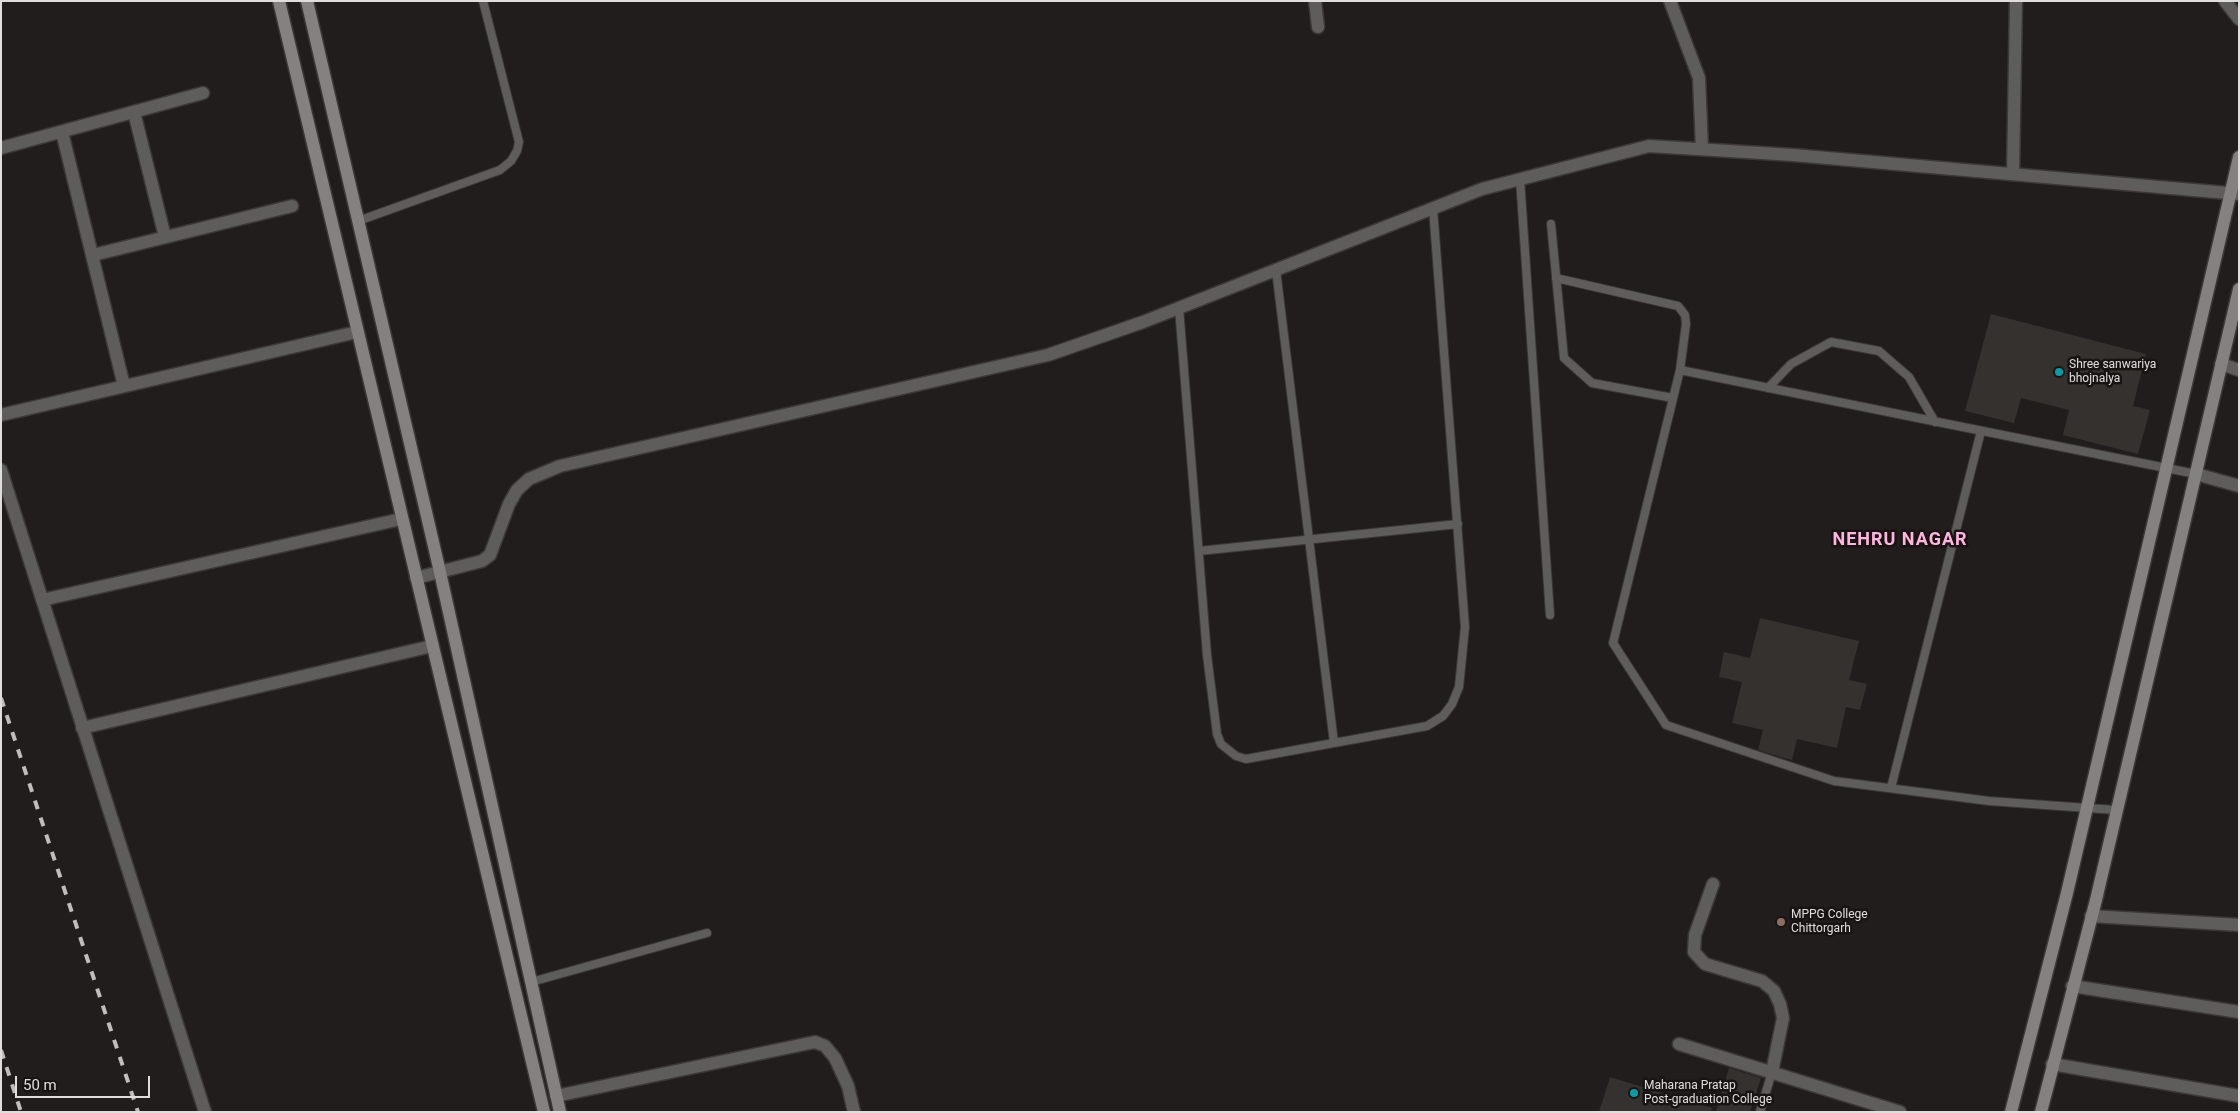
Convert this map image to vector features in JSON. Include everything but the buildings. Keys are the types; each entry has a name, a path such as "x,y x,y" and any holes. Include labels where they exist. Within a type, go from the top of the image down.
{"main road":[{"path":"279,1 544,1112"},
{"path":"307,1 440,572 560,1112"},
{"path":"2011,1112 2067,893 2219,245 2234,194 2239,157"},
{"path":"2041,1112 2091,916 2239,289"}],"street":[{"path":"1315,1 1318,27"},
{"path":"1670,1 1699,78 1702,149"},
{"path":"2013,174 2016,1"},
{"path":"2225,1 2239,18"},
{"path":"1,148 203,94"},
{"path":"134,112 165,237"},
{"path":"62,132 124,386"},
{"path":"416,578 482,561 490,555 509,504 517,490 529,479 560,466 1048,355 1179,308 1482,189 1649,146 2013,174 2234,194"},
{"path":"92,255 292,206"},
{"path":"1,415 357,332"},
{"path":"2221,364 2239,370"},
{"path":"1,470 205,1112"},
{"path":"2196,474 2239,486"},
{"path":"42,600 401,518"},
{"path":"82,728 432,646"},
{"path":"1713,884 1695,935 1694,952 1706,964 1762,981 1774,991 1780,1004 1782,1018 1772,1072"},
{"path":"2091,916 2239,925"},
{"path":"2072,986 2239,1012"},
{"path":"556,1096 815,1042 825,1046 835,1058 848,1086 854,1112"},
{"path":"1679,1044 1900,1112"},
{"path":"2052,1064 2239,1096"}],"lane":[{"path":"358,221 500,170 511,161 518,151 519,142 484,1"},
{"path":"1520,179 1550,615"},
{"path":"1179,308 1207,655 1217,734 1221,744 1236,756 1246,759 1427,726 1443,716 1452,704 1459,687 1466,627 1433,208"},
{"path":"1551,224 1564,358 1592,383 1673,398"},
{"path":"1276,270 1334,743"},
{"path":"1556,278 1678,306 1685,315 1686,324 1680,370 1613,643 1666,724 1834,781 1988,801 2116,810"},
{"path":"1768,388 1791,364 1831,342 1880,351 1910,377 1935,422"},
{"path":"1680,370 2196,474"},
{"path":"1891,788 1981,431"},
{"path":"1199,551 1458,524"},
{"path":"531,982 706,933"},
{"path":"1760,1112 1772,1072"}],"railway":[{"path":"1,698 138,1112"},
{"path":"1,1050 21,1112"}],"place":[{"name":"Shree sanwariya bhojnalya","path":"2059,372"},
{"name":"MPPG College Chittorgarh","path":"1781,922"},
{"name":"Maharana Pratap Post-graduation College","path":"1634,1093"}],"district":[{"name":"NEHRU NAGAR","path":"1900,540"}]}
